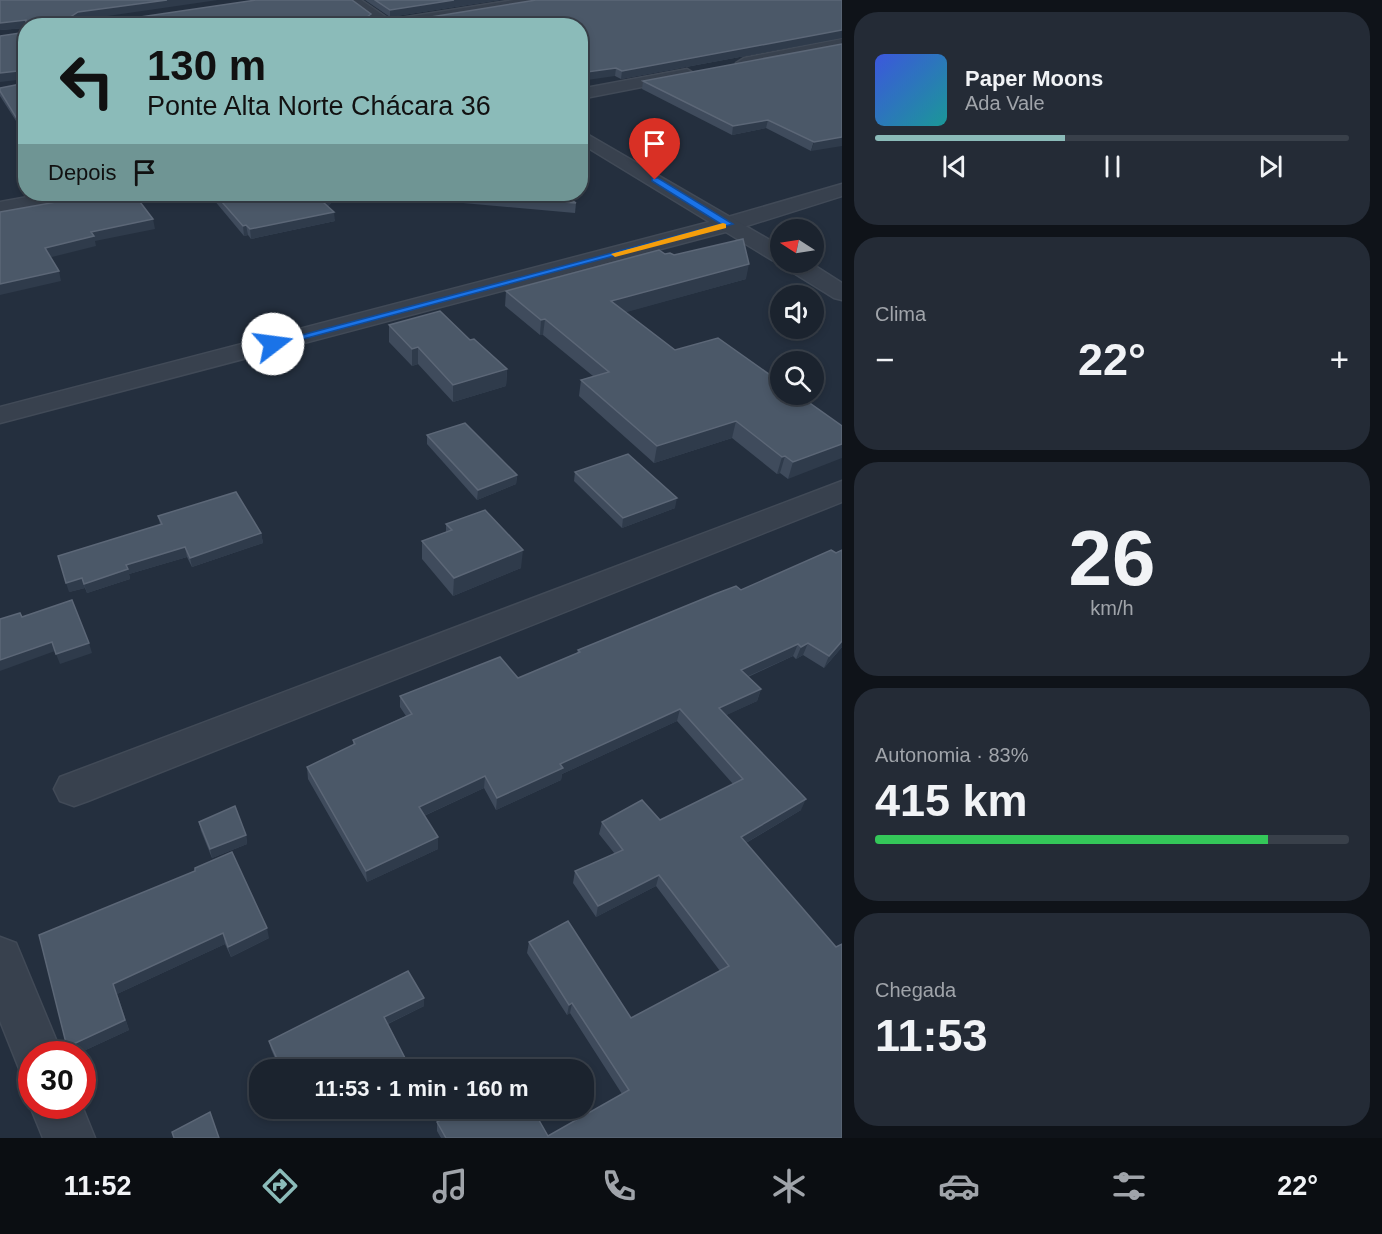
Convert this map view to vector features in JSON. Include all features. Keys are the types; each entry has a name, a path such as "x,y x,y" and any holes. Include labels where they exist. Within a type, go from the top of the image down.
{"street":[{"path":"352,0 376,18"},
{"path":"429,18 541,0"},
{"path":"728,66 842,44"},
{"path":"588,92 706,70"},
{"path":"588,140 770,249"},
{"path":"0,415 729,224 842,190"},
{"path":"0,208 36,201"},
{"path":"810,273 842,293"},
{"path":"74,789 842,491"},
{"path":"0,959 32,1041"},
{"path":"61,1119 69,1138"}],"building":[{"path":"0,0 167,0 78,12 69,18 18,18 18,21 0,23"},
{"path":"256,0 352,0 371,14 366,18 133,18"},
{"path":"375,0 454,0 390,10"},
{"path":"536,0 842,0 842,30 622,71 616,68 588,72 588,18 425,18"},
{"path":"18,33 18,71 0,73 0,36"},
{"path":"842,44 842,137 814,142 768,120 733,126 643,81"},
{"path":"18,85 18,120 0,91 0,88"},
{"path":"62,201 139,201 153,219 91,232 94,236 45,248 59,271 0,284 0,212"},
{"path":"221,201 324,201 334,212 250,229 246,225 243,226"},
{"path":"743,239 749,264 611,301 675,350 718,338 770,375 770,405 812,405 842,426 842,444 793,462 785,456 782,457 736,421 657,446 581,380 609,372 545,319 541,320 506,291 659,250 665,254 674,255"},
{"path":"440,311 470,340 474,339 507,369 453,385 418,347 412,349 389,325"},
{"path":"465,423 517,475 478,490 427,435"},
{"path":"628,454 677,498 623,518 575,472"},
{"path":"236,492 261,533 190,558 185,547 126,565 128,569 84,584 82,578 66,583 58,556 162,524 158,516"},
{"path":"485,510 523,550 454,578 422,541 452,530 446,524"},
{"path":"831,550 836,553 842,550 842,641 829,656 808,643 801,647 798,644 741,670 761,689 719,708 806,799 741,837 836,947 842,944 842,1138 446,1138 437,1122 442,1119 538,1119 548,1136 578,1119 594,1119 594,1110 629,1090 572,1003 569,1005 529,942 568,921 631,1018 729,966 659,875 598,906 575,871 623,850 602,822 642,800 660,820 743,779 680,709 560,764 563,768 497,798 485,776 419,807 438,837 366,871 307,767 355,744 353,740 412,714 400,696 500,657 518,678 580,652 578,650 715,594 736,586 741,590"},
{"path":"72,600 89,643 56,654 52,642 0,660 0,619 20,613 22,617"},
{"path":"235,806 246,835 210,849 199,822"},
{"path":"232,852 267,928 228,947 223,933 113,984 125,1020 80,1041 66,1041 39,935 195,871 195,868"},
{"path":"408,971 424,998 384,1017 405,1059 277,1059 269,1041"},
{"path":"210,1112 219,1138 174,1138 172,1132"}],"slow traffic":[{"path":"615,254 723,226"}],"route":[{"path":"273,344 729,224 655,180"}]}
